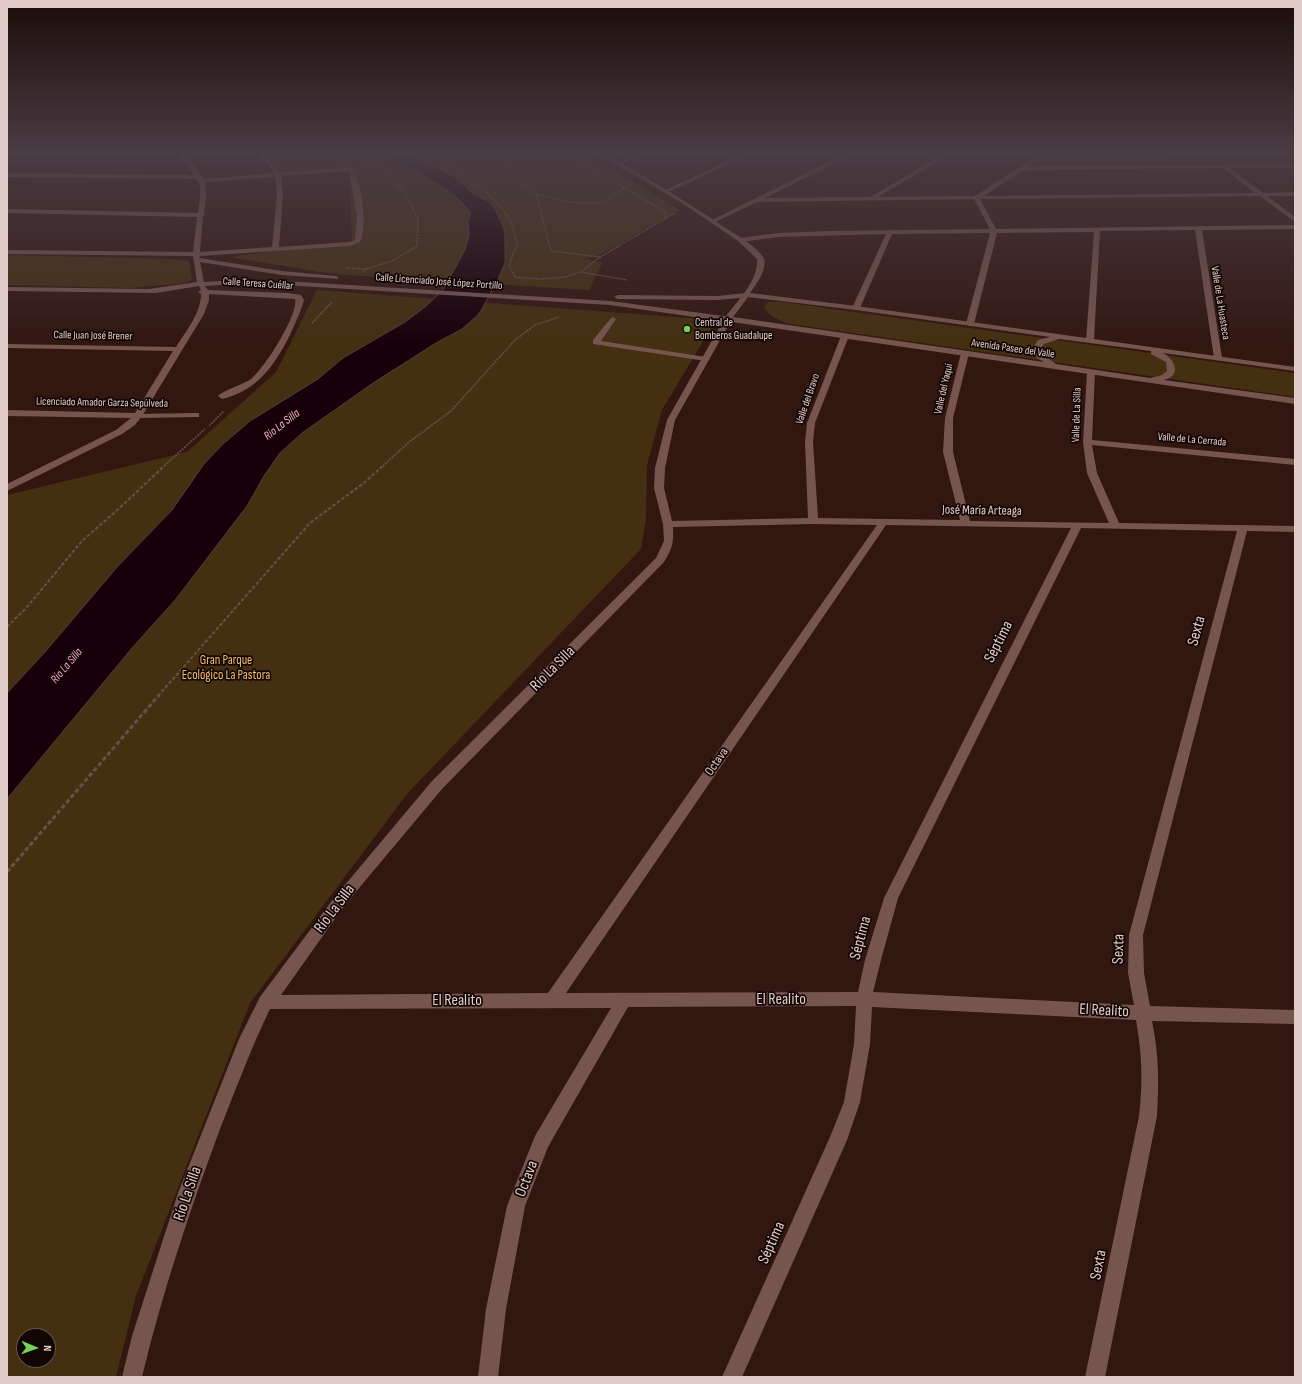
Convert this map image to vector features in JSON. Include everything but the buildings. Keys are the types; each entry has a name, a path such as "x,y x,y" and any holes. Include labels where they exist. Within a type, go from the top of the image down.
{"street":[{"path":"7,488 119,432 132,423 138,416 200,314 205,300 197,257 198,234 202,217"},
{"path":"275,250 278,217"},
{"path":"7,252 197,257 356,243 359,238 359,217"},
{"path":"706,217 740,240 778,235 890,232 1295,227"},
{"path":"713,221 722,217"},
{"path":"970,324 994,231 986,217"},
{"name":"Valle de La Huasteca","path":"1198,228 1218,358"},
{"path":"1090,340 1098,229"},
{"path":"856,308 890,232"},
{"name":"Río La Silla","path":"132,1377 142,1336 187,1193 247,1039 266,1002 339,902 437,785 660,560 666,550 669,540 668,524 659,488 660,468 671,420 728,319 746,295 761,268 762,262 755,252 740,240"},
{"path":"197,257 325,277 341,278"},
{"name":"Calle Licenciado José López Portillo","path":"365,280 539,292 658,298 717,298 746,295"},
{"name":"Calle Licenciado José López Portillo","path":"7,289 148,291 203,288 249,282 319,285 630,306 728,319"},
{"name":"Calle Teresa Cuéllar","path":"203,288 288,295 298,297 300,300 286,334 263,372 238,391 222,396"},
{"name":"Avenida Paseo del Valle","path":"746,295 856,308 1295,369"},
{"name":"Avenida Paseo del Valle","path":"728,319 1295,401"},
{"name":"Valle del Bravo","path":"813,522 809,442 811,423 845,336"},
{"path":"1059,367 1040,356 1037,348 1041,342 1063,337"},
{"name":"Calle Juan José Brener","path":"7,346 178,348"},
{"path":"1144,348 1168,359 1172,368 1172,372 1165,377 1146,380"},
{"name":"Valle del Yaqui","path":"965,353 948,418 948,452 966,524"},
{"name":"Valle de La Silla","path":"1091,372 1087,442 1092,473 1115,526"},
{"name":"Licenciado Amador Garza Sepúlveda","path":"7,413 138,416"},
{"name":"Valle de La Cerrada","path":"1087,442 1295,462"},
{"name":"José María Arteaga","path":"668,524 813,522 1295,529"},
{"name":"Octava","path":"552,1000 883,523"},
{"name":"Séptima","path":"732,1377 838,1140 852,1102 862,1044 864,999 890,898 1077,526"},
{"name":"Sexta","path":"1095,1377 1148,1116 1152,1082 1136,973 1136,935 1243,529"},
{"name":"El Realito","path":"266,1002 864,999 1143,1013 1295,1017"},
{"name":"Octava","path":"488,1377 496,1309 516,1206 541,1142 623,1001"}],"lane":[{"path":"613,320 596,342 706,359"},
{"name":"Licenciado Amador Garza Sepúlveda","path":"138,416 196,415"}],"path":[{"path":"366,269 392,261 417,246 418,219 417,217"},
{"path":"507,217 511,222 518,246 514,251 509,266 515,277 539,278 566,277 580,272 600,257 670,217"},
{"path":"542,217 551,251 600,257"},
{"path":"580,272 629,280"},
{"path":"7,872 310,523 365,482 409,442 451,411 515,340 535,324 566,315"},
{"path":"7,627 27,607 82,541 225,410"}],"green space":[{"path":"351,217 668,217 595,257 584,258 602,263 589,290 332,274 230,257 352,241"},
{"path":"7,255 173,259 189,261 192,280 185,283 130,288 7,285"},
{"name":"Gran Parque Ecológico La Pastora","path":"317,290 716,320 662,410 647,465 646,519 641,549 407,794 250,1003 136,1296 116,1377 7,1377 7,495 187,452 276,372"},
{"path":"769,302 782,302 1295,373 1295,397 790,324 779,320 765,309 764,306"}],"water":[{"path":"470,217 499,217 505,234 505,263 478,315 462,329 436,343 373,383 302,433 280,453 264,476 247,506 176,599 132,648 7,799 7,693 45,652 118,566 172,510 204,464 222,445 250,421 318,379 343,358 405,322 425,307 443,290 465,250 469,235 468,222"}],"place":[{"name":"Central de Bomberos Guadalupe","path":"687,329"}]}
